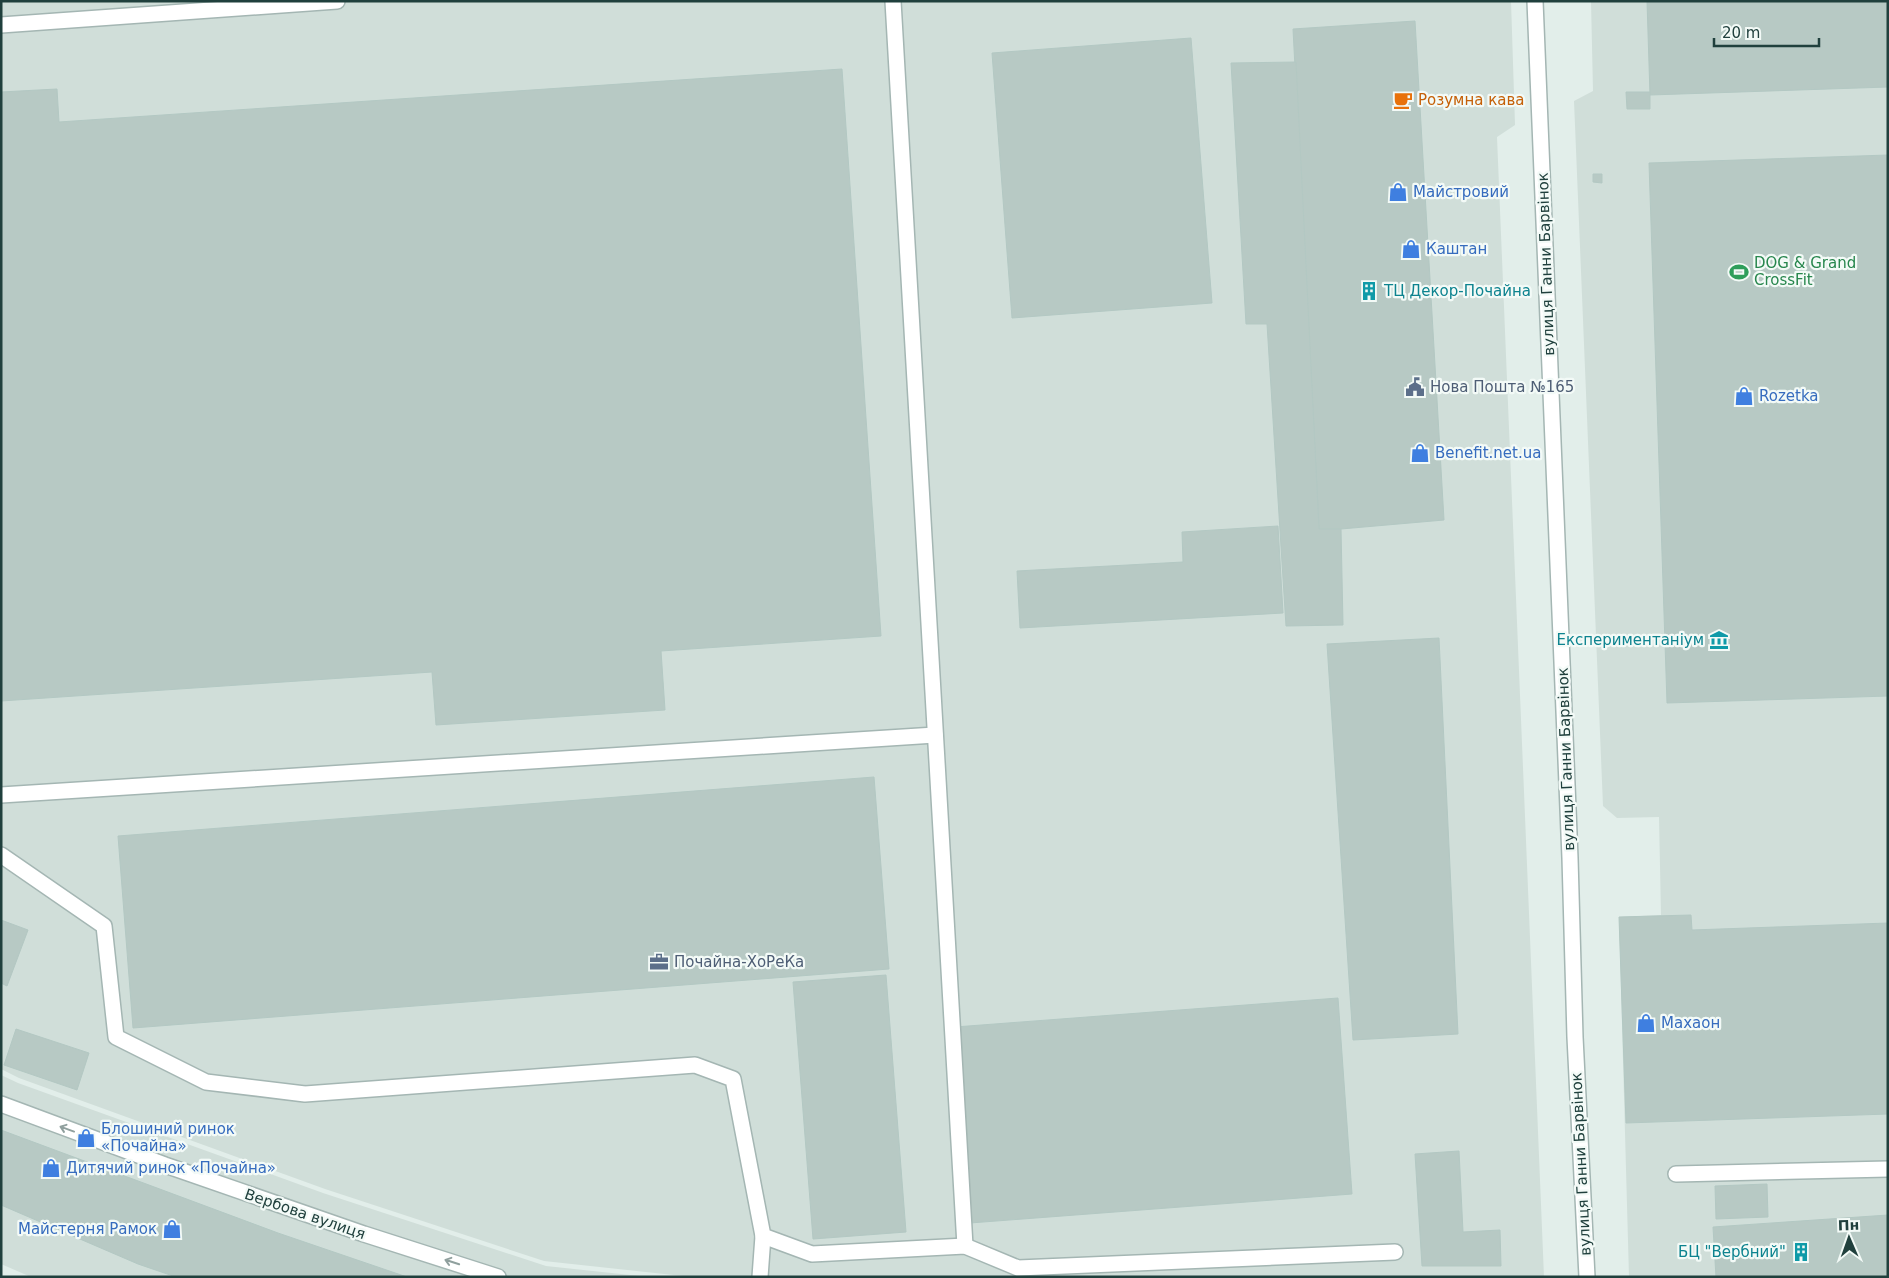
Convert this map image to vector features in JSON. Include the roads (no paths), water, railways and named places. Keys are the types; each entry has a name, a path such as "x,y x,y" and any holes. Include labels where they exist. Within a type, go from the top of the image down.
{"street":[{"path":"1,25 337,1"},
{"path":"893,1 965,1246"},
{"name":"вулиця Ганни Барвінок","path":"1535,1 1568,811 1574,1037 1587,1277"},
{"path":"1,794 935,735"},
{"path":"1,854 104,926 116,1037 206,1082 305,1094 695,1065 733,1079 763,1236 760,1277"},
{"name":"Вербова вулиця","path":"1,1104 165,1165 364,1234 498,1277"},
{"path":"1676,1174 1888,1168"},
{"path":"763,1236 812,1254 965,1246 1018,1268 1395,1252"}],"place":[{"name":"Розумна кава","path":"1403,100"},
{"name":"Майстровий","path":"1398,192"},
{"name":"Каштан","path":"1411,249"},
{"name":"DOG & Grand CrossFit","path":"1739,272"},
{"name":"ТЦ Декор-Почайна","path":"1369,291"},
{"name":"Нова Пошта №165","path":"1415,387"},
{"name":"Rozetka","path":"1744,396"},
{"name":"Benefit.net.ua","path":"1420,453"},
{"name":"Експериментаніум","path":"1719,640"},
{"name":"Почайна-ХоРеКа","path":"659,962"},
{"name":"Махаон","path":"1646,1023"},
{"name":"Блошиний ринок «Почайна»","path":"86,1138"},
{"name":"Дитячий ринок «Почайна»","path":"51,1168"},
{"name":"Майстерня Рамок","path":"172,1229"},
{"name":"БЦ \"Вербний\"","path":"1801,1252"}]}
